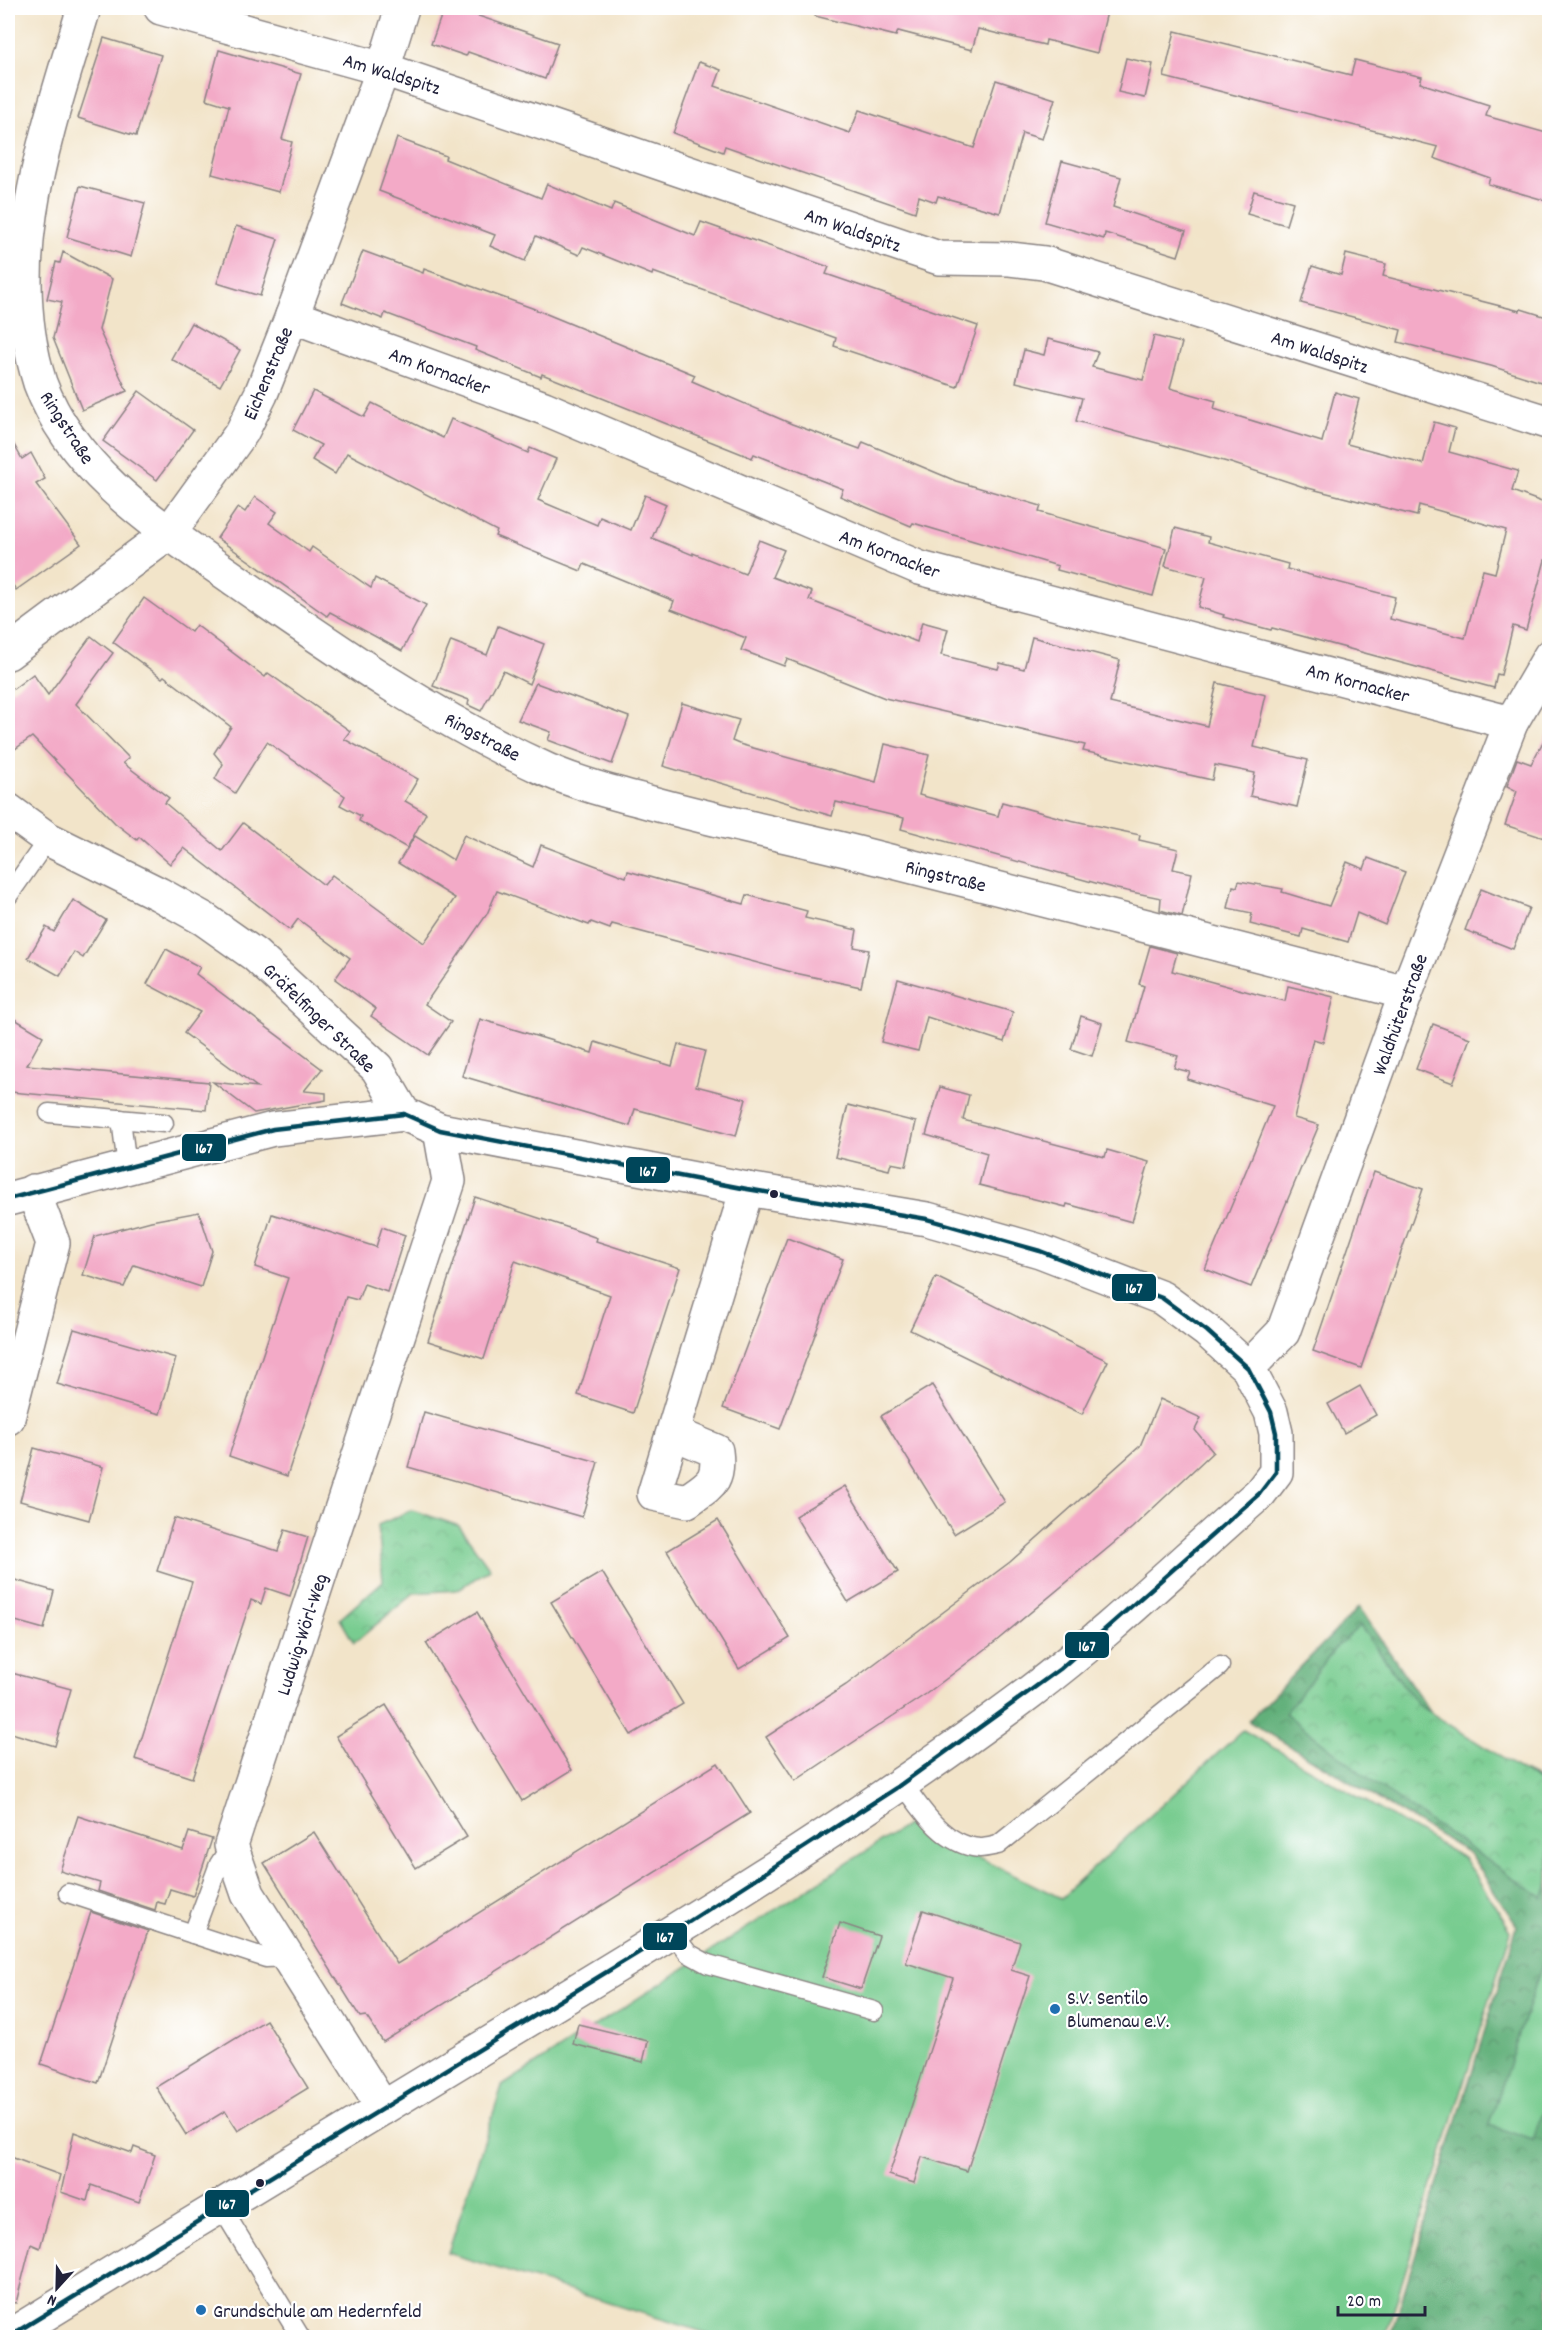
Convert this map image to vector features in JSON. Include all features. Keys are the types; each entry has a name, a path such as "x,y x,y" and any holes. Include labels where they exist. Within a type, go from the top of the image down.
{"street":[{"name":"Ringstraße","path":"84,8 30,193 22,236 25,316 40,384 55,414 80,452 107,483 169,533 375,675 464,728 549,771 587,786 676,810 1110,916 1406,993"},
{"name":"Am Waldspitz","path":"161,8 383,69 939,258 1010,259 1044,263 1550,423"},
{"name":"Eichenstraße","path":"8,652 169,533 242,432 261,394 292,316 383,69 402,8"},
{"name":"Am Kornacker","path":"292,316 544,408 920,568 1511,723"},
{"name":"Waldhüterstraße","path":"1248,1368 1283,1332 1406,993 1511,723 1550,656"},
{"name":"Gräfelfinger Straße","path":"8,810 48,839 204,919 255,955 377,1068 404,1114"},
{"path":"8,1418 53,1243 20,1195 273,1129 404,1114 440,1130 747,1189 927,1219 1040,1251 1162,1298 1207,1331 1248,1368 1271,1412 1276,1433 1276,1472 1260,1493 1087,1646 1033,1689 902,1782 672,1932 220,2205 108,2277 8,2337"},
{"name":"Ludwig-Wörl-Weg","path":"231,1845 448,1181 440,1130"},
{"path":"673,1433 747,1189"},
{"path":"231,1845 248,1894 382,2108"}],"lane":[{"path":"8,896 48,839"},
{"path":"49,1113 164,1123"},
{"path":"121,1119 127,1167"},
{"path":"902,1782 930,1821 958,1840 979,1848 999,1845 1220,1666"},
{"path":"193,1934 219,1864 231,1845"},
{"path":"68,1893 266,1958 287,1957"},
{"path":"672,1932 688,1953 708,1964 874,2011"},
{"path":"220,2205 301,2337"}],"green space":[{"path":"412,1510 459,1526 490,1569 457,1590 414,1593 354,1643 340,1619 383,1581 378,1525"},
{"path":"1359,1607 1443,1731 1549,1784 1549,2337 1390,2337 1517,1926 1470,1854 1248,1721"},
{"path":"1360,1626 1417,1704 1549,1788 1549,1884 1543,1898 1378,1786 1285,1713 1338,1645"},
{"name":"S.V. Sentilo Blumenau e.V.","path":"1243,1730 1465,1859 1511,1931 1385,2337 710,2337 710,2334 448,2253 502,2086 908,1824 1061,1898"},
{"path":"1543,1962 1549,1964 1549,2091 1533,2140 1489,2125"}],"building":[{"path":"444,8 455,8 558,43 545,79 468,52 466,56 431,44"},
{"path":"816,8 1108,8 1097,53 1046,40 1045,45 978,29 972,50 898,31 896,36 815,16"},
{"path":"1175,31 1351,75 1355,60 1422,77 1420,83 1489,105 1486,116 1550,134 1550,181 1544,200 1488,184 1490,178 1434,158 1438,147 1164,77"},
{"path":"104,38 161,55 136,136 78,118"},
{"path":"219,50 301,74 282,139 292,142 279,192 212,174 229,106 206,99"},
{"path":"1126,58 1153,64 1145,98 1118,92"},
{"path":"699,62 721,70 715,86 850,133 859,110 974,148 996,80 1055,99 1042,139 1022,133 1000,213 938,196 936,202 919,196 915,212 725,146 723,152 673,133"},
{"path":"397,138 446,156 445,159 541,198 547,184 611,211 614,203 695,236 701,222 829,267 826,274 978,326 957,387 834,346 836,338 653,272 652,275 583,247 579,255 536,236 525,261 490,246 495,235 379,191"},
{"path":"1062,161 1121,177 1113,207 1186,231 1178,256 1105,233 1104,239 1045,222"},
{"path":"80,186 145,203 131,257 67,237"},
{"path":"1254,191 1293,202 1286,225 1247,214"},
{"path":"236,226 278,239 260,296 217,283"},
{"path":"363,251 423,273 424,269 532,308 695,375 692,381 792,424 860,449 863,442 956,481 1041,506 1039,512 1166,548 1153,596 1057,570 1058,566 913,523 911,526 840,496 843,489 754,454 752,458 542,374 541,377 475,350 476,347 385,313 383,319 342,303"},
{"path":"63,252 112,279 99,330 127,391 82,410 53,338 62,302 47,299 56,262 60,263"},
{"path":"1346,254 1386,264 1383,276 1550,318 1550,385 1491,366 1398,342 1401,330 1301,303 1312,266 1341,275"},
{"path":"191,323 240,350 220,386 171,359"},
{"path":"1154,336 1182,343 1170,388 1216,401 1214,409 1322,442 1335,392 1359,399 1347,444 1423,464 1434,422 1455,428 1449,452 1518,471 1512,491 1550,505 1550,562 1545,560 1526,630 1513,626 1501,675 1497,674 1494,688 1223,617 1224,615 1198,607 1206,577 1165,566 1175,528 1209,537 1208,542 1288,564 1287,569 1395,597 1390,619 1465,638 1483,570 1495,573 1506,530 1419,505 1417,516 1304,487 1231,463 1076,421 1082,398 1016,382 1024,350 1044,355 1048,339 1098,352 1092,367 1143,380"},
{"path":"139,391 193,430 157,480 103,441"},
{"path":"313,391 364,417 372,403 443,438 451,419 528,453 530,448 556,459 538,500 597,525 600,517 631,530 645,495 666,504 652,538 693,555 693,553 745,574 759,540 784,550 772,577 812,592 809,600 917,642 922,622 948,629 941,655 998,669 1000,663 1024,669 1032,637 1120,660 1110,703 1207,726 1217,683 1266,695 1254,747 1308,760 1297,807 1250,796 1255,773 1215,765 1212,780 1083,751 1085,745 885,698 787,659 784,666 741,650 746,638 671,609 674,601 584,564 581,571 495,536 497,531 347,453 335,474 312,460 321,445 293,430"},
{"path":"8,434 22,459 31,453 45,479 36,484 81,544 16,590 8,578"},
{"path":"255,497 277,512 269,523 309,552 312,547 371,588 375,578 426,605 402,651 330,612 327,616 217,538 238,507 245,512"},
{"path":"144,598 191,632 196,625 265,677 268,673 350,731 344,739 418,779 405,801 426,813 407,848 359,821 361,816 340,805 345,796 267,742 235,793 215,779 223,764 214,753 231,727 164,676 162,678 113,642"},
{"path":"498,626 544,644 529,684 503,671 481,711 468,705 469,700 433,686 451,641 487,655"},
{"path":"91,636 113,653 76,704 129,758 123,763 169,798 165,803 222,851 243,823 324,885 332,875 424,943 455,898 398,863 415,836 453,860 464,835 533,867 541,845 626,877 628,871 744,904 747,895 807,911 805,918 857,930 854,947 869,950 861,987 795,973 612,924 610,929 591,922 589,925 497,891 487,914 425,1004 451,1022 428,1055 371,1016 376,1009 335,979 350,958 298,919 290,930 184,848 170,864 139,837 137,840 115,823 32,737 8,754 8,693 33,674 48,695"},
{"path":"536,683 629,717 612,764 548,740 551,732 518,720"},
{"path":"682,703 739,720 732,741 739,744 876,782 885,744 929,755 919,795 998,816 1002,802 1061,818 1140,835 1139,840 1178,849 1173,869 1192,873 1182,916 1160,910 1161,898 1117,889 901,829 904,818 836,802 832,816 663,766"},
{"path":"1550,729 1550,840 1505,825 1517,791 1507,786 1517,759 1531,764"},
{"path":"1368,858 1405,872 1385,925 1357,913 1348,942 1303,929 1301,937 1250,924 1252,913 1228,908 1233,886 1237,887 1239,881 1283,889 1282,892 1329,906 1347,862 1364,869"},
{"path":"1481,889 1529,908 1513,949 1465,930"},
{"path":"73,900 106,920 83,958 74,952 60,976 28,958 46,927 54,932"},
{"path":"1150,946 1177,953 1172,971 1285,1001 1288,986 1334,997 1323,1042 1313,1039 1294,1118 1319,1125 1251,1287 1205,1269 1273,1106 1187,1079 1190,1072 1174,1068 1178,1056 1128,1042 1144,986 1139,984"},
{"path":"166,949 200,967 196,974 322,1069 304,1091 326,1093 326,1100 254,1113 213,1082 257,1087 184,1033 200,1012 147,984"},
{"path":"898,979 1013,1012 1004,1042 927,1017 918,1051 881,1042"},
{"path":"8,1015 43,1036 27,1065 209,1082 206,1110 11,1092 8,1098"},
{"path":"1081,1016 1102,1023 1092,1056 1071,1049"},
{"path":"480,1019 592,1053 595,1042 672,1066 678,1044 705,1051 696,1086 746,1099 736,1136 635,1109 630,1126 462,1076"},
{"path":"1433,1024 1470,1038 1453,1083 1416,1069"},
{"path":"940,1087 969,1095 963,1120 1105,1157 1107,1150 1149,1162 1132,1222 1067,1204 1066,1207 979,1185 987,1153 926,1135"},
{"path":"848,1105 916,1122 906,1166 891,1163 889,1170 835,1157"},
{"path":"1374,1172 1423,1189 1361,1368 1313,1351"},
{"path":"475,1197 597,1238 596,1241 680,1268 633,1413 578,1395 610,1295 515,1261 484,1359 428,1341"},
{"path":"199,1212 212,1251 201,1287 134,1265 124,1287 83,1275 95,1236 151,1221"},
{"path":"272,1214 376,1247 382,1227 405,1235 387,1292 364,1284 358,1300 346,1297 287,1476 229,1456 288,1278 255,1267"},
{"path":"787,1238 843,1259 780,1429 723,1408"},
{"path":"936,1277 1108,1361 1082,1414 910,1330"},
{"path":"74,1329 176,1358 160,1414 57,1384"},
{"path":"932,1385 1005,1502 954,1534 881,1416"},
{"path":"1360,1386 1376,1415 1344,1433 1328,1404"},
{"path":"1160,1399 1201,1418 1195,1430 1213,1452 1132,1528 995,1642 926,1694 795,1781 766,1737 846,1685 1010,1562 1140,1446"},
{"path":"424,1412 598,1462 582,1517 408,1467"},
{"path":"34,1448 103,1467 89,1520 20,1501"},
{"path":"845,1486 898,1572 848,1602 795,1516"},
{"path":"174,1518 278,1551 285,1530 308,1537 290,1596 266,1588 261,1604 251,1600 192,1778 135,1759 192,1582 157,1571"},
{"path":"718,1520 790,1638 739,1669 667,1551"},
{"path":"602,1572 683,1704 631,1735 551,1602"},
{"path":"8,1578 54,1591 44,1629 8,1619"},
{"path":"477,1612 572,1770 522,1801 426,1643"},
{"path":"8,1672 71,1689 55,1746 8,1732"},
{"path":"386,1705 467,1837 416,1868 336,1736"},
{"path":"718,1763 750,1813 383,2042 366,2016 360,2017 264,1863 314,1832 397,1964"},
{"path":"78,1816 183,1850 189,1832 212,1839 193,1896 170,1889 165,1904 157,1902 155,1910 98,1891 100,1883 60,1871"},
{"path":"923,1910 1020,1942 1011,1970 1030,1976 967,2171 922,2157 914,2183 889,2175 953,1978 906,1963"},
{"path":"91,1912 148,1931 98,2083 41,2064"},
{"path":"840,1923 879,1936 861,1989 822,1977"},
{"path":"266,2020 308,2088 238,2131 225,2111 186,2135 156,2087"},
{"path":"578,2024 648,2041 643,2062 573,2044"},
{"path":"74,2132 132,2153 134,2147 155,2155 139,2202 91,2185 87,2201 61,2192"},
{"path":"8,2156 60,2175 40,2248 31,2244 16,2303 8,2302"}],"transit line":[{"name":"167","path":"404,1114 440,1130 747,1189 927,1219 1040,1251 1162,1298 1207,1331 1248,1368 1271,1412 1276,1433 1276,1472"},
{"name":"167","path":"8,1199 273,1129 404,1114"},
{"name":"167","path":"8,2337 687,1923 896,1788 1060,1669 1260,1493 1276,1472"}],"place":[{"name":"S.V. Sentilo Blumenau e.V.","path":"1055,2009"},
{"name":"Grundschule am Hedernfeld","path":"201,2310"}]}
